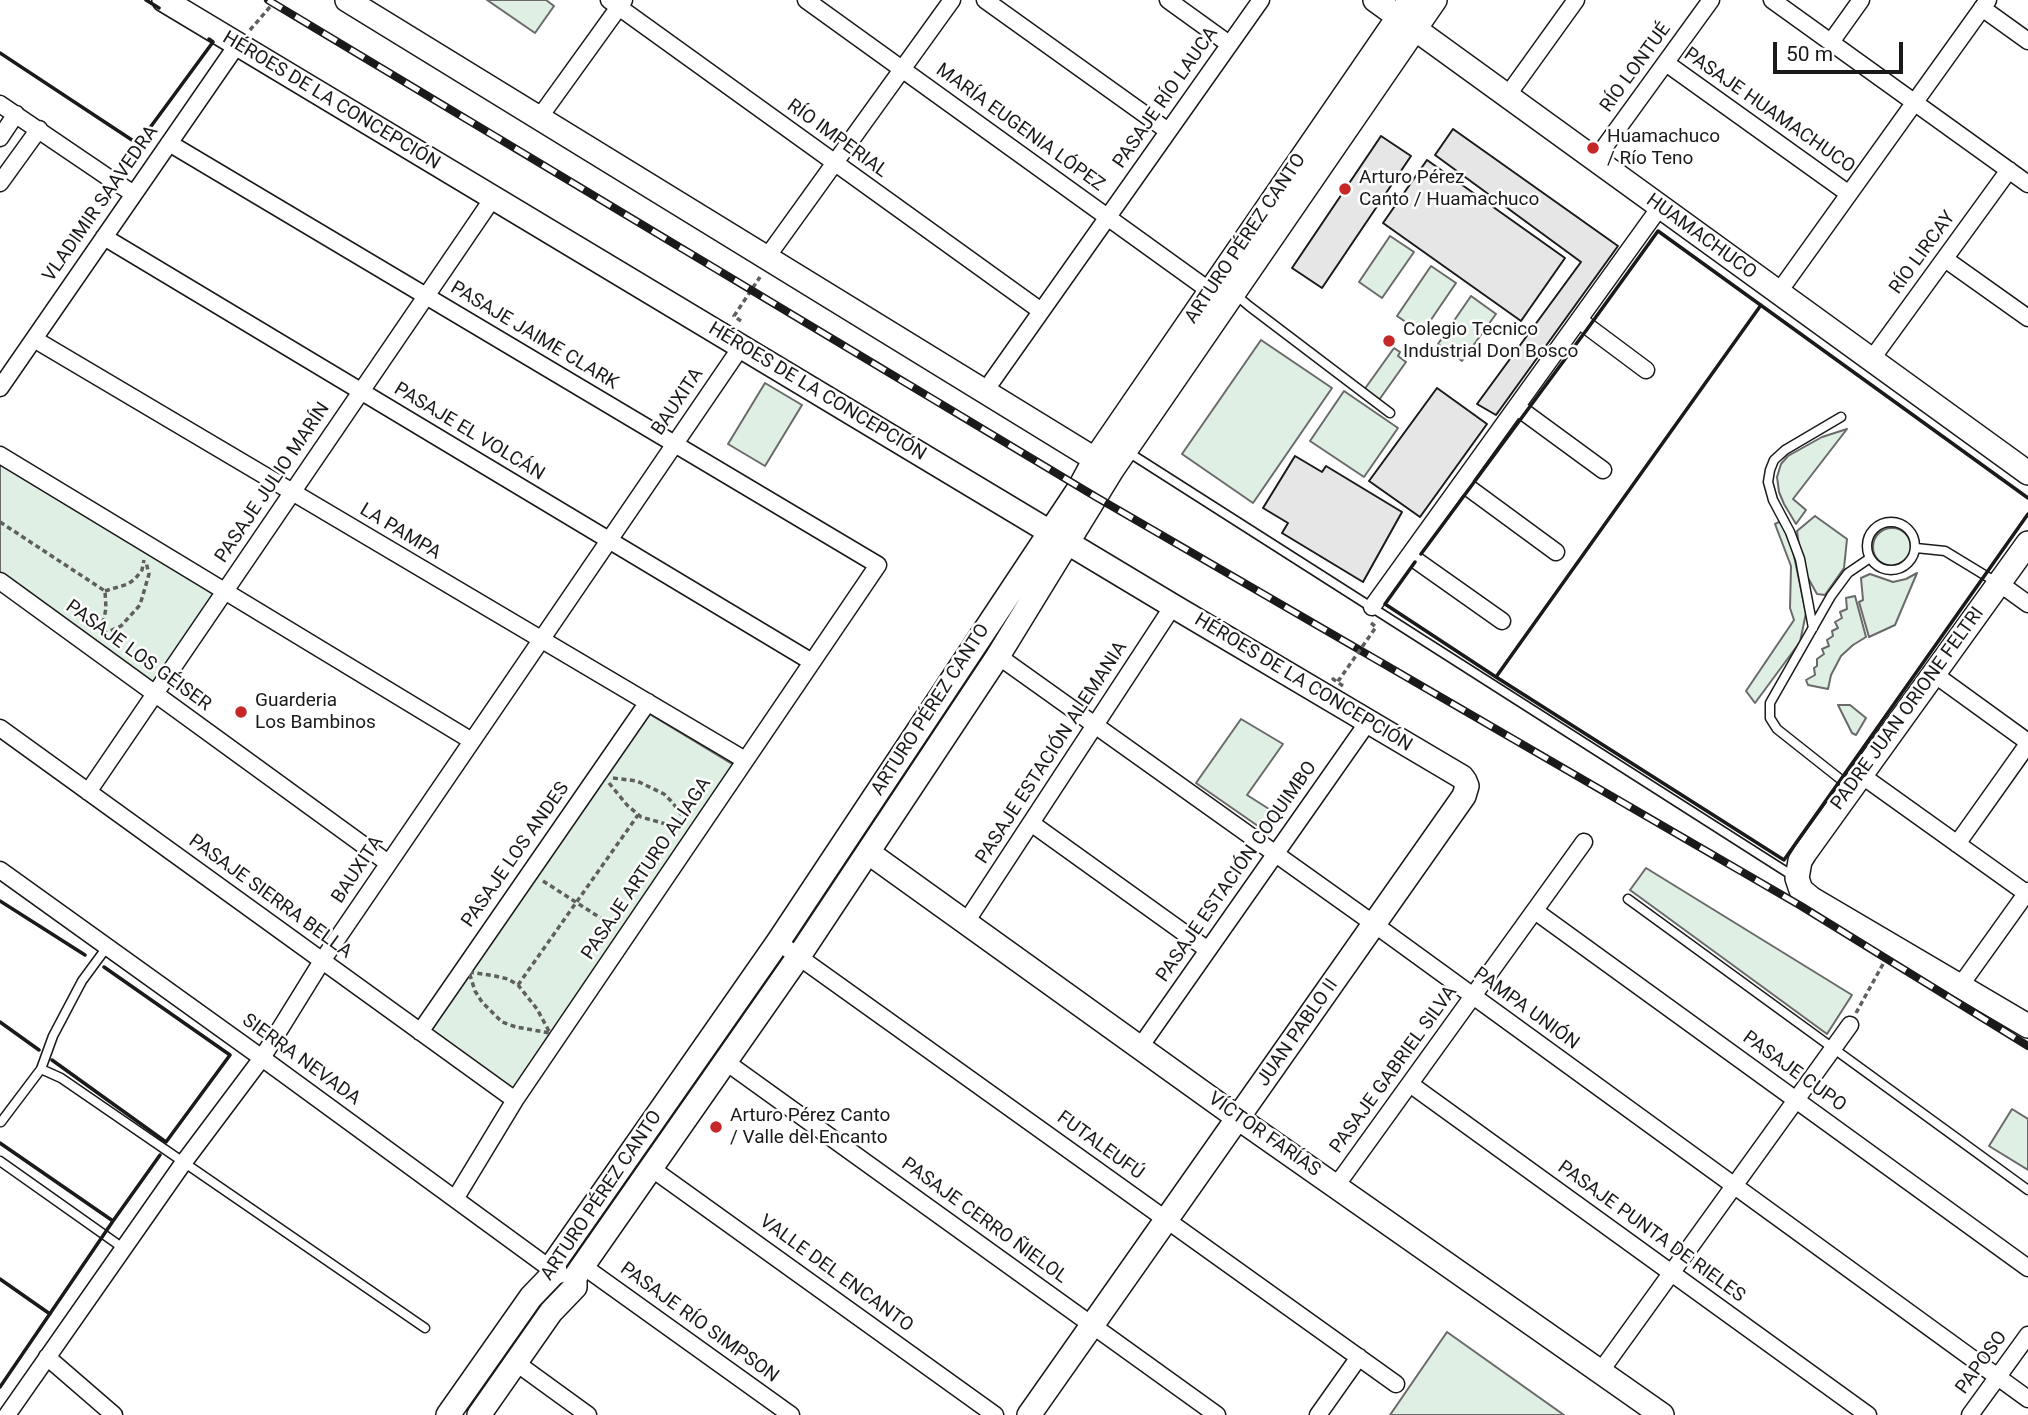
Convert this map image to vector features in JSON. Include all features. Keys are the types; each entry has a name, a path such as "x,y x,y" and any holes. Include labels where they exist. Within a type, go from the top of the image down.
{"street":[{"name":"HÉROES DE LA CONCEPCIÓN","path":"164,0 493,198 736,333 1059,537 1462,777 1467,786"},
{"path":"346,0 1103,464"},
{"name":"MARÍA EUGENIA LÓPEZ","path":"806,0 1210,291"},
{"path":"767,257 952,0"},
{"path":"985,0 1168,131"},
{"path":"1168,0 1229,44"},
{"name":"PASAJE RÍO LAUCA","path":"985,391 1261,0"},
{"name":"HUAMACHUCO","path":"1375,0 1408,16 1507,96 2028,473"},
{"name":"ARTURO PÉREZ CANTO","path":"1117,444 1210,291 1408,16 1436,0"},
{"path":"1507,96 1576,0"},
{"name":"RÍO LONTUÉ","path":"1595,160 1712,0"},
{"path":"1772,0 2028,184"},
{"path":"1831,42 1861,0"},
{"path":"539,118 617,3"},
{"name":"RÍO IMPERIAL","path":"617,3 1041,311"},
{"path":"1778,293 1985,4 2028,41"},
{"name":"ARTURO PÉREZ CANTO","path":"448,1415 531,1297 555,1272 554,1263 1059,537 1117,444 1234,293 1408,16"},
{"name":"VLADIMIR SAAVEDRA","path":"2,381 34,339 237,45"},
{"name":"PASAJE HUAMACHUCO","path":"1665,63 1849,194"},
{"path":"0,104 134,194"},
{"path":"0,138 16,114"},
{"path":"0,183 39,129"},
{"name":"PASAJE JAIME CLARK","path":"169,143 878,565"},
{"name":"RÍO LIRCAY","path":"1871,360 2009,170"},
{"name":"PASAJE JULIO MARÍN","path":"88,792 493,198"},
{"path":"1371,615 1410,556 1660,207"},
{"name":"PASAJE EL VOLCÁN","path":"104,237 812,662"},
{"path":"1945,259 2028,318"},
{"path":"1579,320 1646,370"},
{"name":"BAUXITA","path":"7,1415 184,1162 262,1058 322,961 674,444 736,333"},
{"name":"LA PAMPA","path":"34,339 745,760"},
{"path":"1517,407 1603,470"},
{"path":"0,455 472,741"},
{"path":"1462,484 1556,552"},
{"name":"ARTURO PÉREZ CANTO","path":"479,1415 579,1276 869,853 998,656 1059,537"},
{"name":"PADRE JUAN ORIONE FELTRI","path":"1797,878 1800,861 1805,853 2028,543"},
{"path":"1410,556 1502,621"},
{"name":"PASAJE ARTURO ALIAGA","path":"454,1199 514,1100 878,565"},
{"name":"PASAJE LOS GÉISER","path":"0,581 388,863"},
{"path":"1999,583 2028,604"},
{"name":"PASAJE ESTACIÓN ALEMANIA","path":"966,922 1173,606"},
{"name":"PAMPA UNIÓN","path":"998,656 1374,924 2028,1399"},
{"path":"1934,674 2028,743 1957,844"},
{"name":"PASAJE LOS ANDES","path":"420,1032 648,702"},
{"name":"PASAJE ESTACIÓN COQUIMBO","path":"1140,1047 1368,722"},
{"name":"PASAJE SIERRA BELLA","path":"0,728 514,1100"},
{"path":"1856,782 1957,844 2027,892 1960,986"},
{"name":"JUAN PABLO II","path":"1029,1415 1464,796 1467,786"},
{"path":"1031,823 1208,950"},
{"name":"PASAJE GABRIEL SILVA","path":"1336,1186 1584,842"},
{"name":"VÍCTOR FARÍAS","path":"869,853 1238,1118 1662,1415"},
{"name":"SIERRA NEVADA","path":"0,870 555,1272 579,1276"},
{"path":"1797,878 1801,890 1812,899 2028,1026"},
{"name":"PASAJE CUPO","path":"1535,911 2028,1268"},
{"name":"FUTALEUFÚ","path":"778,942 1396,1384"},
{"path":"1600,1372 1850,1025"},
{"name":"PASAJE CERRO ÑIELOL","path":"726,1062 1217,1415"},
{"name":"PASAJE PUNTA DE RIELES","path":"1410,1084 1868,1415"},
{"name":"VALLE DEL ENCANTO","path":"651,1168 995,1415"},
{"name":"PASAJE RÍO SIMPSON","path":"579,1276 791,1415"},
{"name":"PAPOSO","path":"1970,1415 2028,1335"},
{"path":"47,1357 114,1415"},
{"path":"1318,1415 1359,1357"},
{"path":"516,1362 588,1415"}],"lane":[{"path":"1234,293 1390,413"},
{"path":"1813,628 1800,559 1790,532 1773,500 1768,482 1774,460 1785,450 1841,417"},
{"path":"1117,444 1371,615 1797,878"},
{"path":"1886,522 1901,524 1907,528 1916,548 1909,562 1896,570 1880,568 1870,558 1867,543 1874,530 1886,522"},
{"path":"1916,548 1945,551 1999,583"},
{"path":"1856,782 1777,729 1770,718 1770,704 1831,596 1848,573 1870,558"},
{"path":"1628,899 2028,1190"},
{"path":"1,1122 41,1069 53,1036 82,981 107,947"},
{"path":"41,1069 61,1077 425,1328"},
{"path":"0,1161 123,1248"}],"path":[{"path":"237,45 276,0"},
{"path":"736,333 734,316 762,275 756,271 760,267 764,270 767,257"},
{"path":"0,522 105,591"},
{"path":"105,591 135,579 142,570 144,555"},
{"path":"105,591 104,619 90,638 121,626 140,605 149,575 144,555"},
{"path":"144,555 156,562"},
{"path":"1343,686 1333,680 1339,680 1376,627 1371,615"},
{"path":"604,776 637,781 664,794 691,827 673,826 638,815 604,776"},
{"path":"518,985 638,815"},
{"path":"535,876 620,931"},
{"path":"1850,1025 1892,947"},
{"path":"461,983 476,962"},
{"path":"469,972 508,979 518,985 537,1009 550,1033"},
{"path":"469,972 482,1002 502,1022 550,1033"},
{"path":"543,1043 550,1033"}],"green space":[{"path":"487,0 546,0 554,6 535,33"},
{"path":"1390,236 1414,252 1382,298 1359,282"},
{"path":"1431,266 1456,283 1422,333 1397,316"},
{"path":"1471,296 1496,314 1462,361 1438,344"},
{"path":"1261,340 1332,388 1253,503 1182,454"},
{"path":"1394,348 1400,352 1398,356 1406,362 1379,400 1364,390"},
{"path":"765,383 802,405 765,466 728,444"},
{"path":"1344,391 1398,428 1364,477 1310,441"},
{"path":"1847,429 1793,499 1806,510 1796,524 1779,492 1777,477 1781,464 1788,456 1822,437"},
{"path":"0,461 217,593 152,688 0,577"},
{"path":"1815,516 1847,539 1844,568 1825,595 1817,594 1807,576 1797,531"},
{"path":"1781,521 1790,537 1806,613 1800,642 1755,703 1746,691 1794,620 1790,608 1791,566 1775,524"},
{"path":"1892,528 1905,534 1911,547 1905,560 1892,566 1879,560 1873,547 1879,534"},
{"path":"1917,573 1895,625 1869,637 1859,602 1863,600 1861,578 1870,574 1893,582"},
{"path":"1855,596 1866,637 1841,656 1831,675 1828,689 1808,685 1806,680 1815,675 1817,659 1824,654 1822,649 1829,646 1827,640 1833,636 1832,631 1838,628 1835,622 1842,618 1840,612 1847,609 1846,598"},
{"path":"1012,610 880,817 804,928 798,934 794,933"},
{"path":"1838,705 1850,705 1866,718 1856,735 1852,733"},
{"path":"643,710 737,767 511,1093 426,1030"},
{"path":"1241,719 1283,744 1247,795 1280,816 1268,833 1196,783"},
{"path":"1646,868 1852,995 1827,1034 1630,890"},
{"path":"2012,1109 2028,1119 2028,1170 1989,1146"},
{"path":"1447,1332 1564,1415 1390,1415"}],"building":[{"path":"1453,129 1618,246 1496,415 1477,404 1581,262 1435,155"},
{"path":"1381,136 1411,156 1322,288 1292,268"},
{"path":"1427,160 1565,258 1521,321 1383,223"},
{"path":"1437,388 1487,424 1420,517 1369,481"},
{"path":"1295,456 1322,472 1326,466 1402,512 1363,582 1282,533 1288,523 1263,508"}],"railway":[{"path":"268,0 1096,497 1801,906 2028,1046"}],"wall":[{"path":"146,0 159,8"},
{"path":"0,53 138,144 213,42 209,39"},
{"path":"1421,554 1658,231 2028,498"},
{"path":"1496,677 1761,305"},
{"path":"1415,562 1385,604 1784,860 2028,514"},
{"path":"0,901 85,955"},
{"path":"52,1060 166,1142 230,1055 104,967"},
{"path":"0,1022 39,1050"},
{"path":"0,1143 113,1221"},
{"path":"0,1387 160,1155"},
{"path":"0,1279 50,1314"}],"place":[{"name":"Huamachuco / Río Teno","path":"1593,148"},
{"name":"Arturo Pérez Canto / Huamachuco","path":"1345,189"},
{"name":"Colegio Tecnico Industrial Don Bosco","path":"1389,341"},
{"name":"Guarderia Los Bambinos","path":"241,712"},
{"name":"Arturo Pérez Canto / Valle del Encanto","path":"716,1127"}]}
